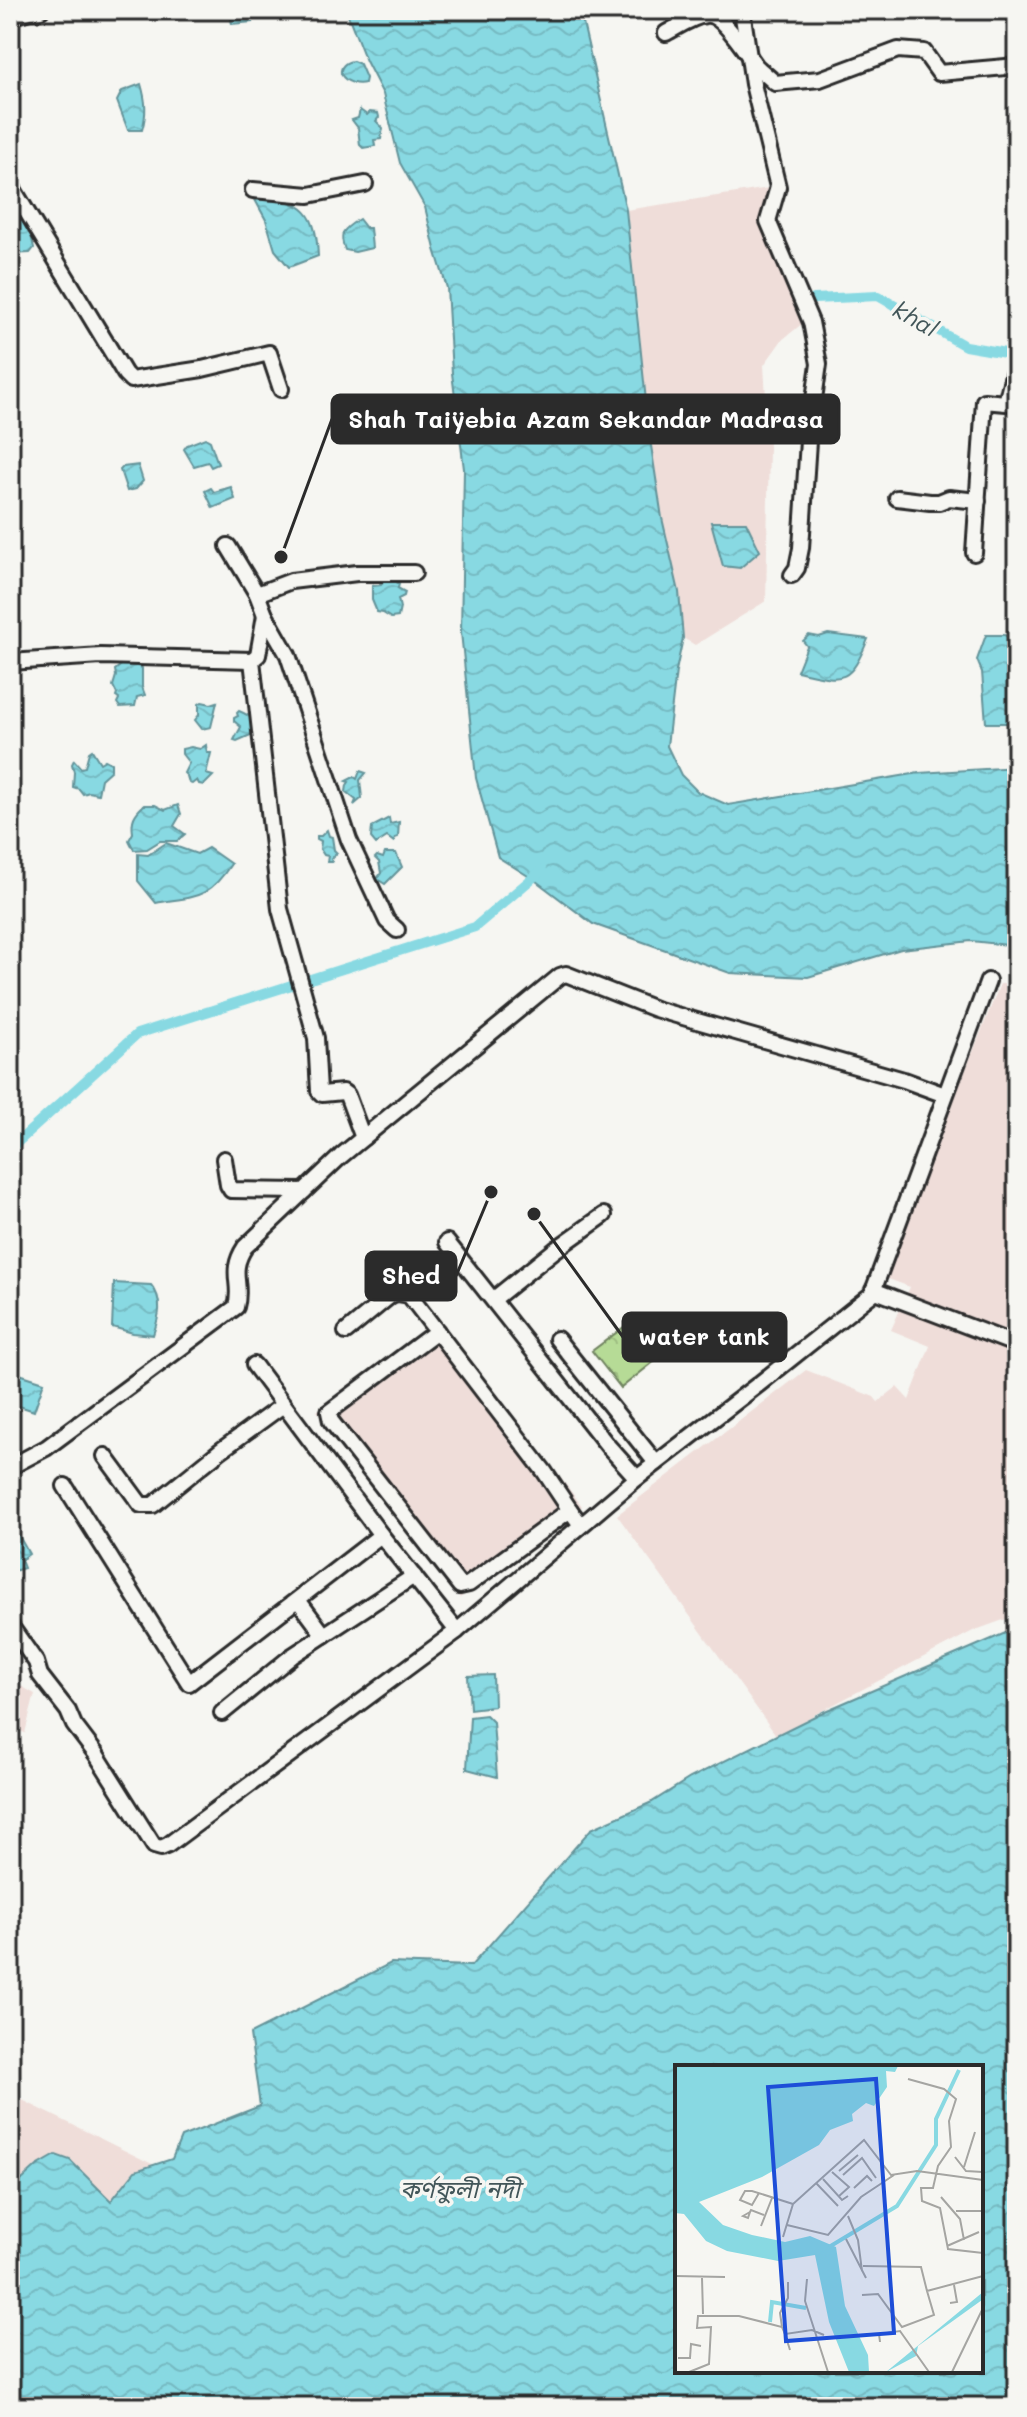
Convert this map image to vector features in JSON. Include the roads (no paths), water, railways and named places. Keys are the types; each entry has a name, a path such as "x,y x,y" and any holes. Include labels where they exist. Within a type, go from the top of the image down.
{"street":[{"path":"12,14 41,10"},
{"path":"742,10 747,51 778,187 768,221 811,322 819,364 808,441 801,548 797,568 792,575"},
{"path":"666,33 708,14 717,17 757,67 775,83 820,79 898,50 924,52 939,73 1017,66"},
{"path":"10,184 131,380 202,369 269,353 281,389"},
{"path":"253,190 309,195 365,184"},
{"path":"974,553 984,401 1006,403 1017,358"},
{"path":"897,498 930,502 949,498 978,501"},
{"path":"228,546 288,655 349,840 387,921 397,930"},
{"path":"257,594 291,581 357,573 414,573"},
{"path":"10,662 101,656 252,660 258,655 265,615"},
{"path":"252,660 280,909 316,1038 319,1091 322,1094 343,1092 347,1095 363,1138"},
{"path":"10,1467 46,1448 236,1307 236,1264 245,1247 363,1138 560,976 566,974 655,1009 904,1080 945,1095"},
{"path":"10,1625 151,1842 161,1848 168,1845 457,1631 637,1478 872,1294 988,981"},
{"path":"224,1159 231,1190 304,1191"},
{"path":"494,1299 604,1215"},
{"path":"447,1242 608,1446 637,1478"},
{"path":"873,1290 1017,1345"},
{"path":"346,1332 391,1295 409,1295 544,1471 581,1525"},
{"path":"437,1331 329,1412 331,1421 460,1586 469,1584 570,1510"},
{"path":"557,1339 656,1463"},
{"path":"254,1365 457,1631"},
{"path":"105,1456 141,1505 153,1505 283,1405"},
{"path":"65,1486 189,1683 381,1535"},
{"path":"222,1713 292,1656 414,1576"},
{"path":"298,1600 324,1635"}],"water":[{"path":"229,10 245,10 252,22 232,24"},
{"path":"346,10 580,10 626,210 650,439 662,518 679,592 683,638 667,746 681,775 698,792 728,805 919,773 1017,767 1017,946 971,941 901,949 808,977 730,973 593,924 498,857 476,778 461,632 464,469 452,373 447,288 425,207 400,163 383,94"},
{"path":"353,61 360,64 365,83 352,83 341,74 344,65"},
{"path":"141,84 145,107 142,130 128,130 117,101 122,91"},
{"path":"360,110 367,115 370,112 378,113 376,121 383,128 381,139 374,140 375,146 363,148 360,145 358,128 352,120 358,118"},
{"path":"10,195 35,233 31,235 34,248 30,253 10,254"},
{"path":"253,196 282,200 302,209 313,226 318,256 289,267 275,250 266,220"},
{"path":"359,219 366,228 370,228 372,248 355,252 345,250 344,232"},
{"path":"205,438 210,441 218,464 211,467 208,462 194,466 184,449"},
{"path":"138,465 143,481 136,489 127,491 120,470"},
{"path":"231,487 235,499 213,508 205,491"},
{"path":"711,522 746,522 760,551 740,568 723,566"},
{"path":"392,579 405,592 398,599 398,617 391,618 377,612 372,600 372,586"},
{"path":"828,634 868,639 855,665 843,676 835,678 797,671 807,646 803,641 809,635 819,637"},
{"path":"986,635 1017,639 1017,723 986,723 982,672 977,660"},
{"path":"124,663 142,668 145,695 137,697 135,706 120,707 117,703 119,699 113,686 115,670"},
{"path":"202,702 217,702 211,727 202,729 195,720"},
{"path":"239,711 252,719 255,733 237,741 234,740 241,727 234,718"},
{"path":"206,745 207,753 211,753 206,774 213,776 204,785 197,780 189,783 184,773 189,763 182,749 200,749"},
{"path":"92,750 100,763 105,760 111,763 111,770 101,779 98,794 83,794 73,787 72,764 74,760 81,768 85,767"},
{"path":"360,771 366,773 360,780 362,798 354,805 356,800 346,792 349,782 346,781 354,777 357,779"},
{"path":"144,805 155,805 165,810 178,805 181,814 174,826 185,834 177,841 160,841 147,849 134,850 129,840 133,833 133,821"},
{"path":"389,818 390,824 399,822 398,837 394,842 387,837 376,844 371,838 372,827"},
{"path":"327,830 337,853 332,862 327,862 328,856 320,849 321,841 317,839"},
{"path":"166,843 197,854 208,848 231,864 215,884 200,894 156,903 138,881 138,854 148,855"},
{"path":"385,853 396,853 402,867 385,884 377,879 381,873 375,858 383,858"},
{"path":"114,1283 151,1285 159,1303 153,1335 112,1327"},
{"path":"10,1371 44,1382 34,1411 10,1403"},
{"path":"10,1520 29,1554 21,1560 24,1568 10,1572"},
{"name":"কর্ণফুলী নদী","path":"1017,1628 1017,2407 10,2407 10,2191 37,2166 56,2155 70,2160 111,2201 135,2171 172,2159 181,2137 260,2106 250,2034 391,1963 471,1966 591,1829 652,1802 690,1778 825,1711"},
{"path":"493,1675 494,1706 470,1709 468,1676"},
{"path":"486,1715 493,1722 497,1777 467,1769 470,1717"}],"waterway":[{"name":"khal","path":"814,299 878,296 965,346 1017,355"},
{"path":"10,1149 137,1034 475,927 542,870"}],"place":[{"name":"Shah Taiÿebia Azam Sekandar Madrasa","path":"281,557"},
{"name":"Shed","path":"491,1192"},
{"name":"water tank","path":"534,1214"}]}
